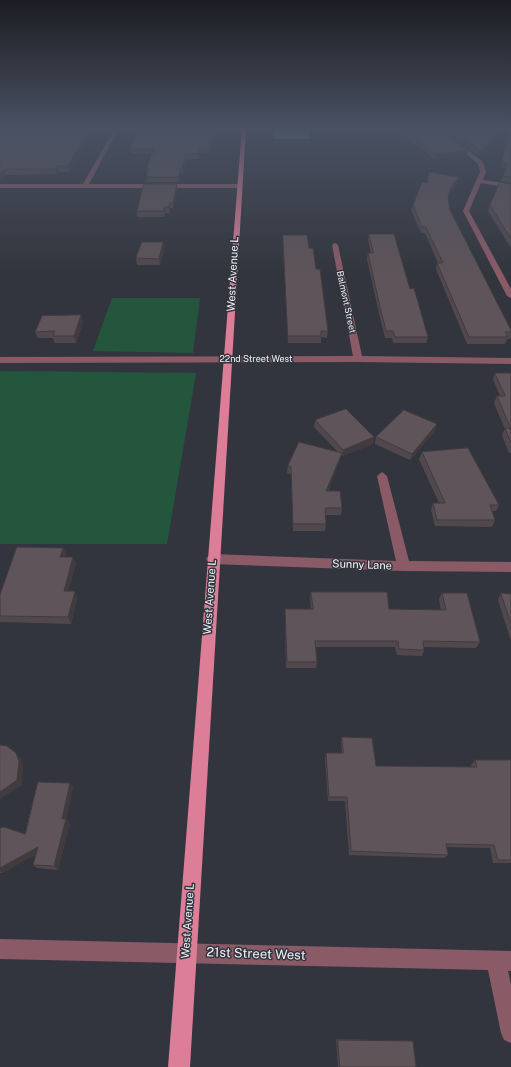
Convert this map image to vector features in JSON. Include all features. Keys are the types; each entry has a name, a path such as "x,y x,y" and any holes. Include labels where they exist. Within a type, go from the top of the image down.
{"main road":[{"name":"West Avenue L","path":"179,1067 212,559 228,359 239,178"}],"street":[{"path":"85,186 90,178"},
{"path":"481,178 466,211 511,296"},
{"path":"480,181 511,186"},
{"path":"0,186 238,186"},
{"name":"Balmont Street","path":"335,245 358,359"},
{"name":"22nd Street West","path":"0,360 358,359 511,361"},
{"path":"382,476 404,566"},
{"name":"Sunny Lane","path":"212,559 404,566 511,567"},
{"name":"21st Street West","path":"0,949 503,960"},
{"path":"503,960 511,1034"}],"green space":[{"path":"112,298 200,298 193,353 93,351"},
{"path":"0,371 196,373 167,544 0,544"}],"building":[{"path":"428,178 458,178 451,187 448,197 450,210 511,330 511,332 505,332 508,337 469,337 437,263 443,263 426,227 422,227 413,205 422,182 427,183"},
{"path":"500,182 511,184 511,239 490,205"},
{"path":"144,184 177,184 173,203 170,203 169,207 164,207 164,211 137,211"},
{"path":"369,234 394,234 410,289 414,288 428,337 395,337 393,331 386,331 368,253 373,253"},
{"path":"283,235 307,235 309,248 313,248 316,269 320,269 328,331 321,331 321,336 288,336"},
{"path":"142,242 163,242 159,259 136,258"},
{"path":"81,315 74,336 53,336 55,331 35,332 42,316"},
{"path":"495,373 511,373 511,429 497,396 505,396"},
{"path":"346,409 374,437 343,450 315,420"},
{"path":"404,410 437,424 412,454 376,437"},
{"path":"505,428 511,429 511,443"},
{"path":"299,442 342,453 326,491 340,491 342,508 325,508 326,524 293,524 291,467 288,466"},
{"path":"468,448 499,505 490,505 495,520 437,520 433,503 445,503 422,452"},
{"path":"17,547 63,548 60,557 73,557 64,591 75,591 68,617 0,616 0,595"},
{"path":"311,592 387,592 389,609 446,610 442,593 467,593 480,642 423,641 424,650 399,649 398,641 315,641 317,662 287,662 285,609 313,609"},
{"path":"501,593 511,594 511,623"},
{"path":"342,737 372,738 376,766 477,767 475,760 511,760 511,860 498,860 494,845 446,844 448,855 351,851 347,797 329,797 326,753 343,753"},
{"path":"0,745 7,746 16,753 19,761 17,780 0,792"},
{"path":"38,782 70,783 62,819 66,819 54,866 33,865 38,847 0,868 0,828 4,827 25,834"},
{"path":"338,1040 413,1041 416,1067 340,1067"}]}
